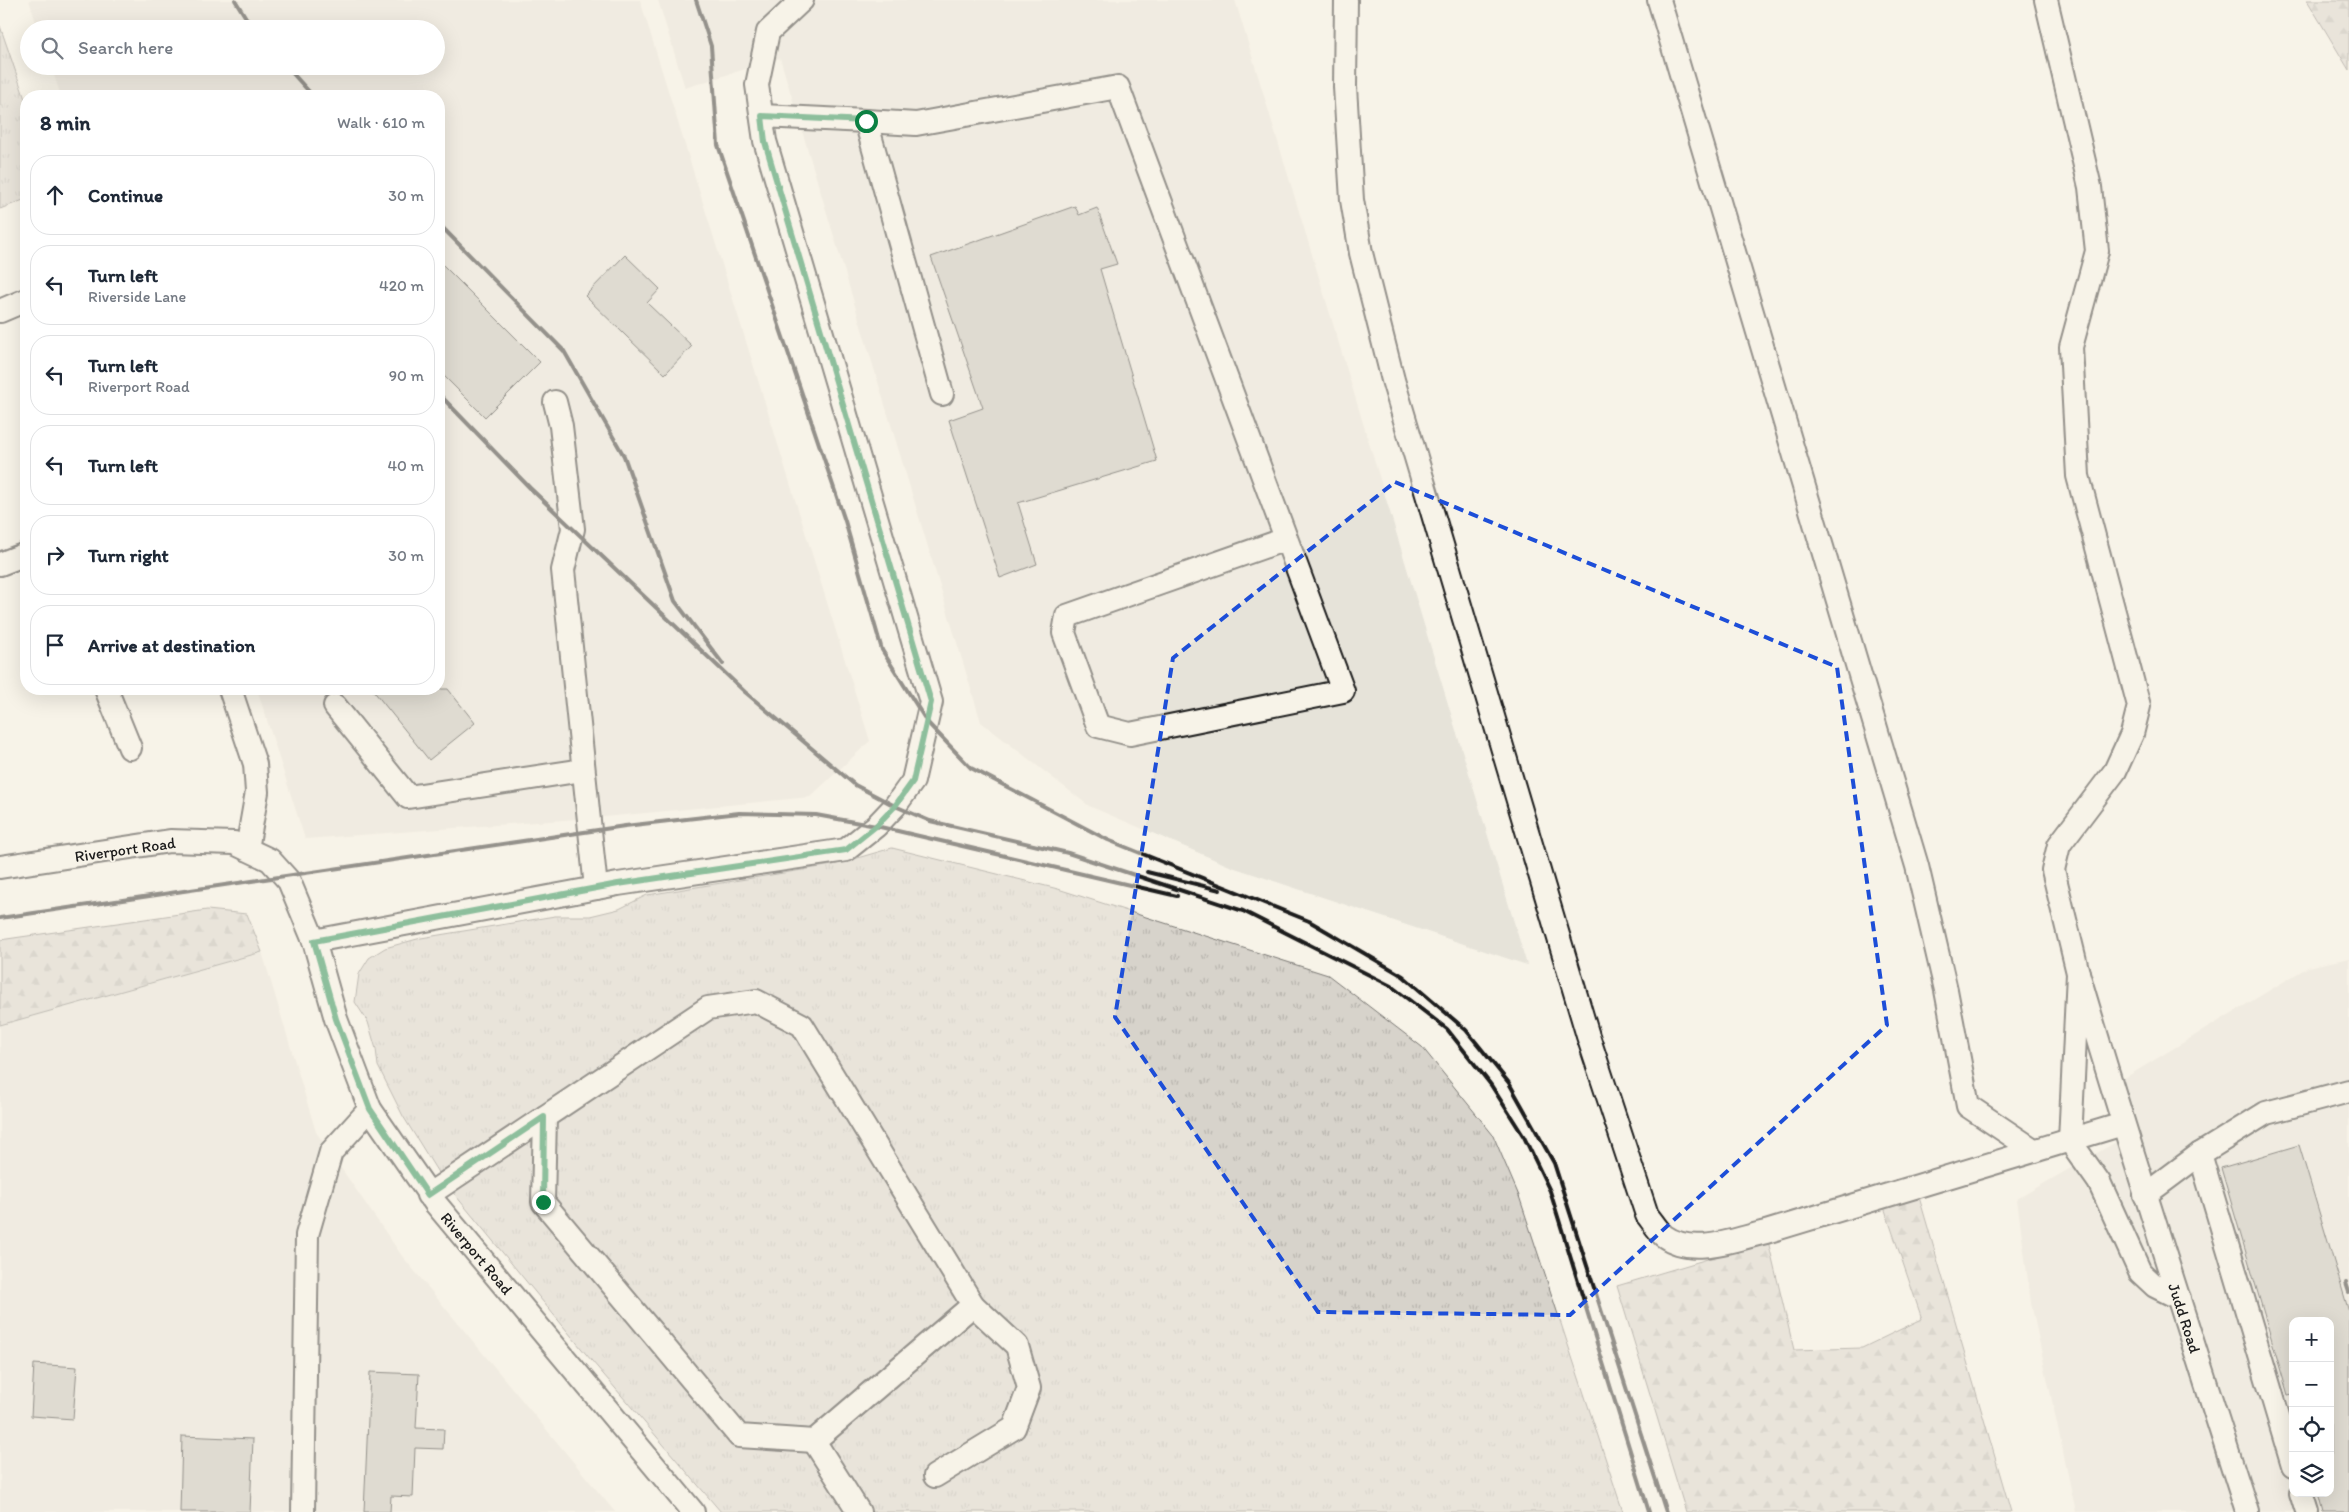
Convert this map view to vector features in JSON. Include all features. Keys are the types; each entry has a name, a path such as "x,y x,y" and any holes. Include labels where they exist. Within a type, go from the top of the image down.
{"street":[{"path":"314,941 596,888 846,850 876,826 895,806 913,781 931,702 765,142 757,85 768,32 802,0"},
{"path":"1346,0 1345,87 1352,200 1368,280 1396,389 1588,1036 1647,1215 1664,1236 1687,1245 1708,1245 1766,1232 2122,1124"},
{"path":"1659,0 1917,866 1946,990 1968,1106 2035,1151"},
{"name":"Judd Road","path":"2046,0 2090,187 2097,251 2071,347 2078,476 2139,706 2132,734 2115,771 2059,846 2053,870 2057,893 2078,973 2122,1124 2248,1512"},
{"path":"762,116 916,124 1118,87 1343,692 1130,734 1098,726 1064,633 1067,616 1286,539"},
{"path":"866,121 942,394"},
{"path":"0,311 20,303"},
{"path":"555,402 561,426 573,529 563,570 596,888"},
{"path":"0,564 20,556"},
{"path":"108,695 130,748"},
{"path":"232,695 255,764 257,792 247,849"},
{"path":"335,706 408,797 583,770"},
{"name":"Riverport Road","path":"0,867 170,841 234,842 270,860 286,876 314,941 336,1019 370,1109 428,1195 693,1512"},
{"path":"2078,973 2070,1141 2099,1182 2140,1272 2155,1286 2179,1298"},
{"path":"428,1195 708,1008 756,1001 802,1025 973,1305 1017,1346 1029,1388 1014,1428 935,1476"},
{"path":"2145,1194 2200,1154 2266,1114 2349,1091"},
{"path":"303,1512 307,1235 331,1152 370,1109"},
{"path":"544,1117 543,1202 739,1436 814,1441 973,1305"},
{"path":"2200,1154 2289,1453"},
{"path":"814,1441 858,1512"},
{"path":"2302,1497 2306,1512"}],"highlighted area":[{"path":"1395,482 1837,667 1887,1025 1570,1315 1318,1312 1115,1017 1173,658"}],"shaded area":[{"path":"29,0 640,0 870,741 810,797 604,817 305,839 259,695 445,695 445,90 59,90 54,75 445,75 445,20 35,20"},
{"path":"658,0 1235,0 1527,965 1232,867 1089,806 981,722 780,58 685,88"},
{"path":"262,952 316,1132 402,1256 615,1512 0,1512 0,1025"},
{"path":"2349,958 2349,1512 2076,1512 2031,1303 2017,1199 2137,1130 2123,1079 2308,967"}],"green space":[{"path":"2307,0 2349,0 2349,70"},
{"path":"0,26 22,90 20,90 20,201 0,209"},
{"path":"892,848 1058,889 1328,975 1422,1047 1493,1135 1519,1196 1623,1512 721,1512 586,1354 442,1179 403,1116 378,1066 376,1049 368,1022 355,1002 359,974 369,958 385,948 421,938 555,916 590,916 619,909 647,895 833,865"},
{"path":"207,910 247,914 262,952 0,1025 0,940"},
{"path":"1919,1197 2011,1512 1686,1512 1617,1286 1768,1241 1794,1350 1862,1348 1922,1319 1883,1204"}],"building":[{"path":"1075,206 1079,215 1097,208 1117,264 1100,269 1157,461 1018,503 1037,564 1000,578 949,420 983,408 931,257"},
{"path":"625,255 660,289 647,303 692,346 665,374 585,296"},
{"path":"445,267 540,362 485,417 445,377"},
{"path":"445,689 448,689 475,723 429,760 377,695 445,695"},
{"path":"2299,1145 2349,1312 2349,1512 2323,1512 2319,1497 2334,1497 2334,1317 2289,1317 2288,1395 2221,1168"},
{"path":"34,1364 77,1367 73,1419 31,1416"},
{"path":"370,1372 419,1374 416,1428 444,1429 443,1449 415,1448 413,1497 391,1496 390,1512 364,1512"},
{"path":"182,1436 253,1439 250,1512 180,1512"}],"railway":[{"path":"235,0 247,20"},
{"path":"696,0 711,46 718,145 845,521 882,650 927,722 971,768 1108,840 1309,921 1403,976 1466,1030 1509,1083 1554,1163 1666,1512"},
{"path":"294,75 308,90"},
{"path":"445,230 564,351 624,456 675,601 723,664"},
{"path":"445,400 530,488 745,692 855,785 895,806 930,821 1068,853 1243,911 1391,986 1447,1029 1491,1085 1524,1137 1550,1191 1649,1512"},
{"path":"0,918 625,826 739,813 816,815 876,826 1177,896"},
{"path":"1147,872 1220,890"},
{"path":"2346,1283 2349,1292"}],"route":[{"path":"543,1202 544,1117 428,1195 370,1109 336,1019 314,941 618,884 846,850 876,826 895,806 913,781 931,702 765,142 762,116 866,121"}]}
